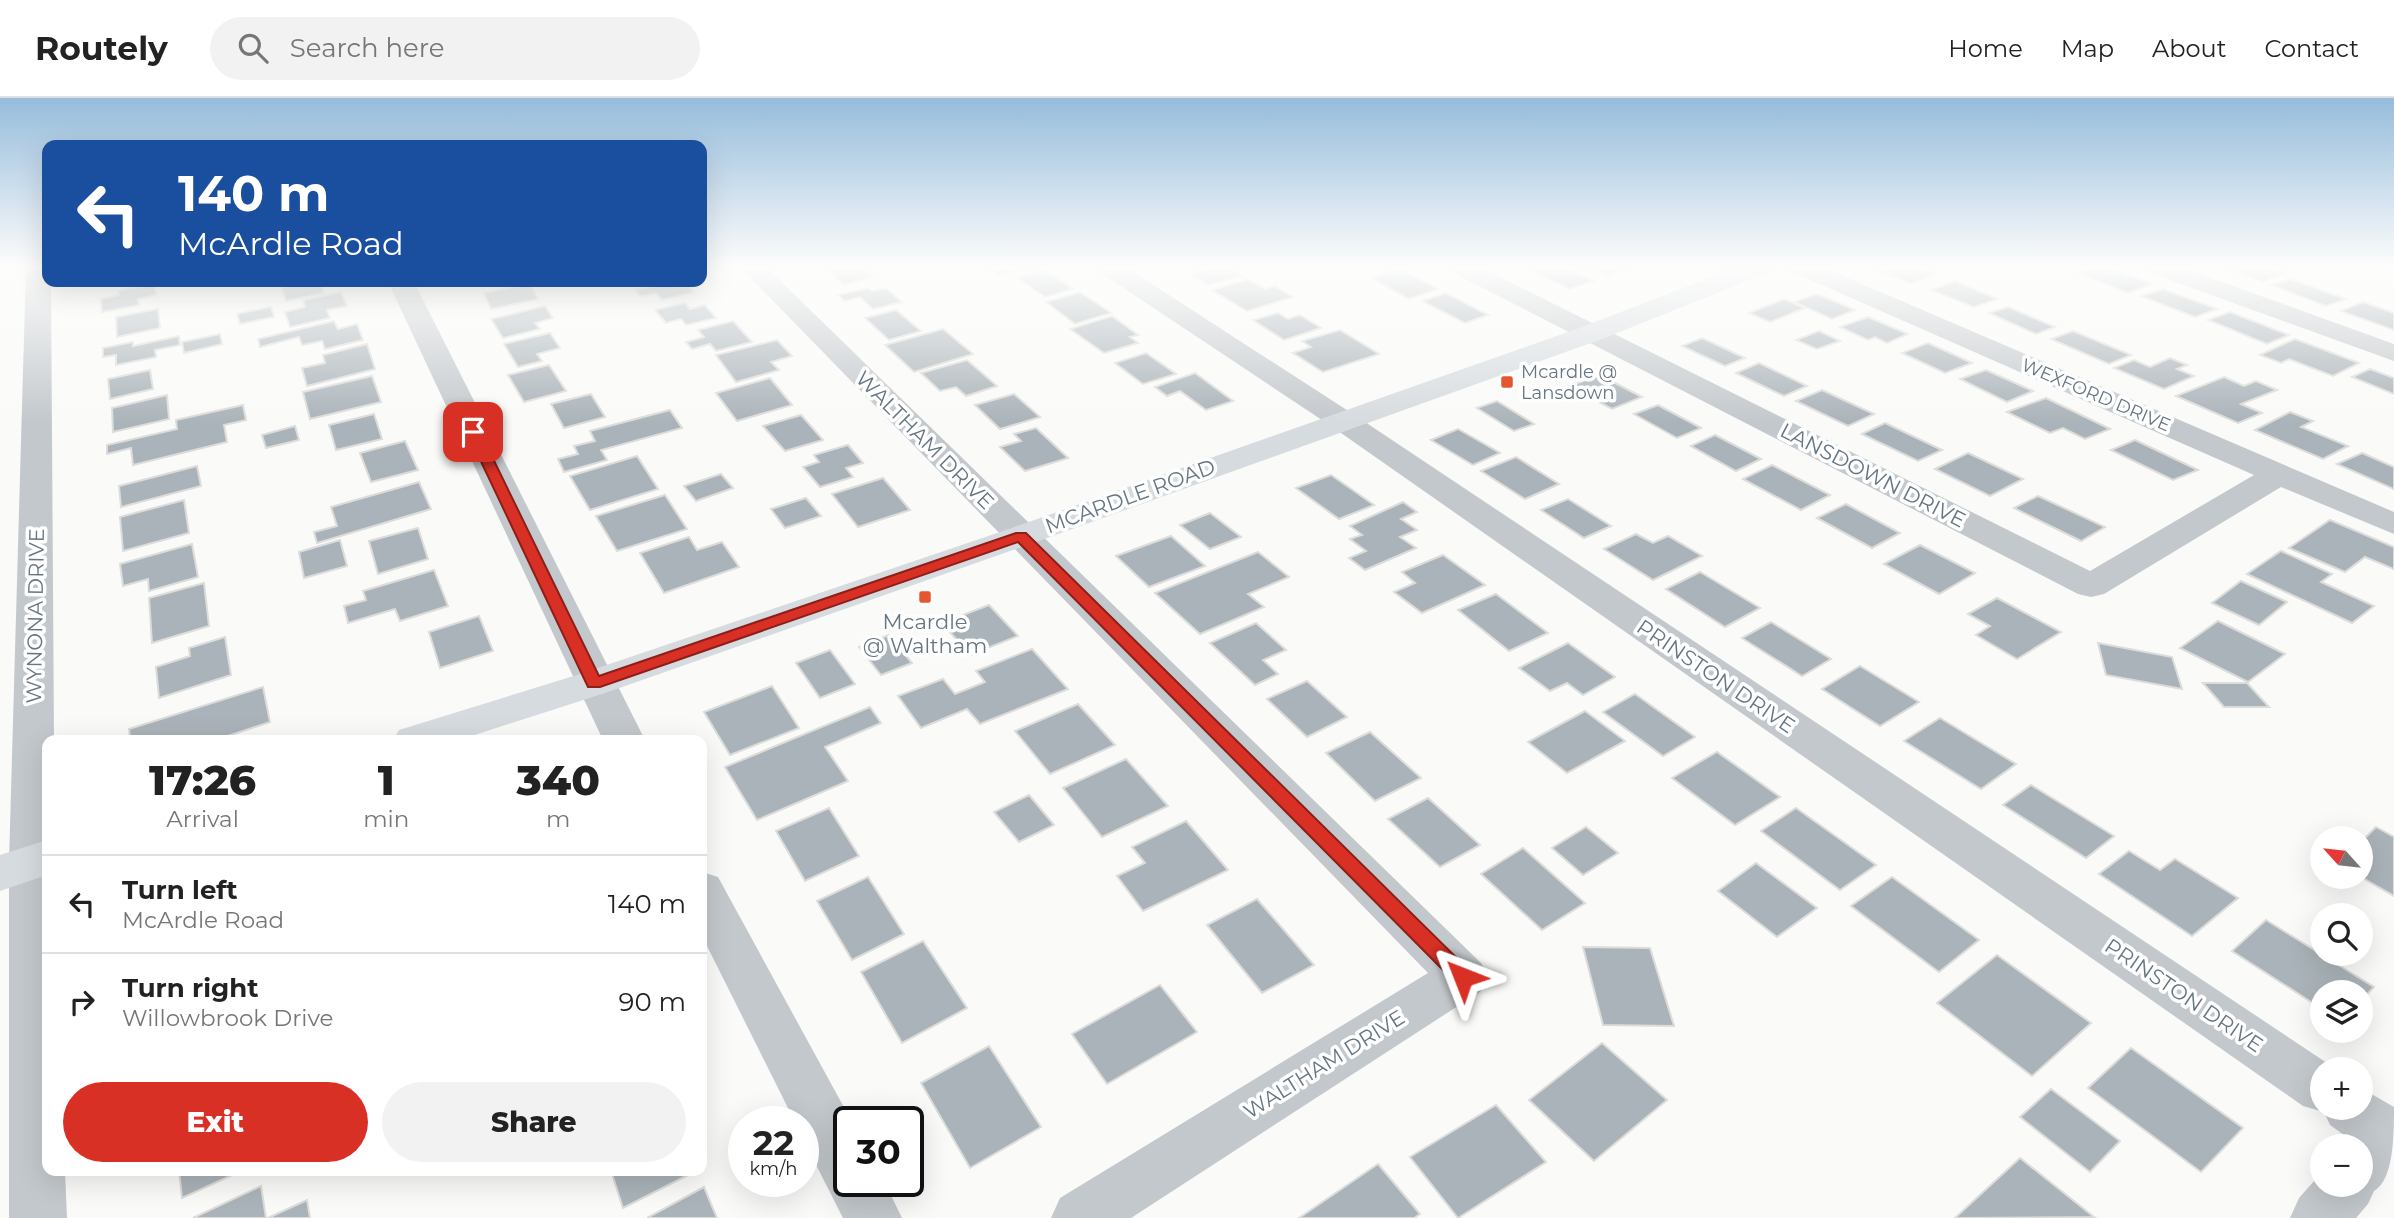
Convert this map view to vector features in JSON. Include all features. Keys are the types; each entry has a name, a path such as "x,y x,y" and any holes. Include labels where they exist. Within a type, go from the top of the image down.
{"main road":[{"name":"MCARDLE ROAD","path":"430,735 594,683 1021,536 1630,318"}],"street":[{"name":"WYNONA DRIVE","path":"37,318 26,864 38,1218"},
{"path":"418,318 621,735"},
{"name":"WALTHAM DRIVE","path":"803,318 1463,977 1080,1218"},
{"name":"PRINSTON DRIVE","path":"1187,318 1342,420 2310,1081"},
{"name":"LANSDOWN DRIVE","path":"1563,318 2091,586 2279,474"},
{"name":"WEXFORD DRIVE","path":"1920,318 2394,524"},
{"path":"2298,318 2394,353"},
{"path":"707,900 833,1141"},
{"path":"862,1197 873,1218"},
{"path":"2319,1218 2337,1197"}],"building":[{"path":"116,318 159,318 160,328 117,337"},
{"path":"238,318 268,318 240,324"},
{"path":"287,318 329,318 290,327"},
{"path":"552,318 535,323 540,329 503,338 491,319"},
{"path":"662,318 715,318 686,325 681,319 666,323"},
{"path":"865,318 906,318 921,331 889,340"},
{"path":"1067,318 1094,318 1075,324"},
{"path":"1105,318 1115,318 1138,335 1130,337 1138,343 1104,353 1070,329"},
{"path":"1305,318 1321,328 1284,340 1253,320"},
{"path":"1456,318 1479,318 1465,323"},
{"path":"1761,318 1779,318 1770,322"},
{"path":"1871,318 1908,334 1887,343 1875,337 1868,340 1840,327"},
{"path":"2001,318 2034,318 2055,327 2036,334"},
{"path":"2246,318 2289,335 2267,344 2208,320"},
{"path":"2361,318 2394,318 2394,330"},
{"path":"334,321 338,329 357,324 363,340 325,349 322,341 302,345 299,337 260,347 258,339"},
{"path":"733,321 752,342 716,351 710,344 692,349 686,342 704,337 698,330"},
{"path":"943,329 973,354 914,372 885,345"},
{"path":"1340,330 1379,354 1323,372 1293,353 1311,347 1302,341"},
{"path":"1819,331 1840,341 1817,349 1796,340"},
{"path":"2073,331 2131,355 2109,364 2051,339"},
{"path":"550,333 560,348 537,354 542,361 518,367 504,344"},
{"path":"220,334 222,344 184,353 182,342"},
{"path":"179,336 180,345 155,350 156,357 116,365 116,355 103,357 103,348 133,342 133,346"},
{"path":"1702,338 1745,358 1725,366 1682,346"},
{"path":"2295,339 2359,363 2333,376 2289,359 2281,363 2260,355"},
{"path":"777,340 792,356 771,362 779,370 736,382 716,355"},
{"path":"1928,343 1972,363 1945,373 1902,353"},
{"path":"367,344 375,369 307,386 302,368 325,363 323,355"},
{"path":"1146,353 1176,374 1143,384 1115,363"},
{"path":"2170,358 2187,365 2177,369 2194,376 2164,389 2114,368 2134,360 2150,367"},
{"path":"967,360 997,386 966,396 956,387 940,391 921,373"},
{"path":"1759,363 1807,386 1784,396 1736,373"},
{"path":"549,365 566,391 524,402 508,375"},
{"path":"2370,369 2394,378 2394,394 2352,377"},
{"path":"150,370 153,389 110,399 108,379"},
{"path":"1986,370 2033,391 2007,402 1960,379"},
{"path":"1195,373 1233,401 1206,410 1180,391 1167,396 1155,387"},
{"path":"1600,375 1642,397 1612,409 1569,386"},
{"path":"372,376 381,402 310,419 303,392"},
{"path":"2224,377 2244,386 2256,381 2277,390 2241,404 2262,413 2238,423 2176,396"},
{"path":"770,378 792,405 737,421 716,393"},
{"path":"1822,390 1874,414 1848,426 1796,401"},
{"path":"591,394 605,417 564,428 551,404"},
{"path":"1014,394 1040,417 1000,429 975,405"},
{"path":"167,395 169,419 113,432 112,408"},
{"path":"2046,398 2110,429 2085,439 2063,428 2050,433 2007,412"},
{"path":"1497,401 1534,424 1514,431 1477,408"},
{"path":"243,405 246,420 224,425 227,442 133,465 131,448 107,454 107,445 177,429 176,420"},
{"path":"1658,405 1701,428 1677,438 1634,414"},
{"path":"670,410 682,428 601,450 607,460 564,472 558,459 578,454 574,446 595,441 590,431"},
{"path":"2290,412 2313,421 2301,427 2348,446 2323,459 2255,430"},
{"path":"374,414 382,439 336,450 329,425"},
{"path":"801,415 823,440 785,451 763,426"},
{"path":"1885,423 1942,450 1918,461 1862,434"},
{"path":"295,426 299,440 266,448 262,435"},
{"path":"1036,428 1068,458 1025,471 1000,447 1021,441 1014,434"},
{"path":"1458,429 1500,453 1473,465 1431,440"},
{"path":"1715,435 1761,459 1736,471 1691,446"},
{"path":"2135,440 2198,470 2173,480 2111,450"},
{"path":"405,441 418,470 371,482 360,453"},
{"path":"848,445 863,463 846,468 853,477 820,487 803,467 819,462 814,455"},
{"path":"1968,453 2023,479 1990,496 1935,469"},
{"path":"2362,453 2394,467 2394,489 2337,464"},
{"path":"637,456 658,489 590,510 570,476"},
{"path":"1516,457 1559,484 1525,499 1481,471"},
{"path":"1772,465 1830,495 1801,510 1743,479"},
{"path":"197,466 201,486 121,507 119,486"},
{"path":"721,474 733,488 696,501 684,486"},
{"path":"1331,475 1374,505 1339,519 1296,488"},
{"path":"883,478 910,510 858,527 832,494"},
{"path":"419,482 431,509 317,543 314,532 337,526 331,507"},
{"path":"665,495 687,529 617,551 596,516"},
{"path":"2038,496 2105,527 2081,541 2014,508"},
{"path":"806,498 821,516 785,528 771,509"},
{"path":"1568,499 1611,526 1584,538 1541,510"},
{"path":"184,500 189,533 123,551 120,517"},
{"path":"1403,502 1417,512 1401,519 1417,530 1400,537 1416,548 1365,570 1349,558 1366,551 1350,539 1362,535 1350,526"},
{"path":"1846,504 1900,533 1872,548 1817,518"},
{"path":"1210,513 1241,537 1210,549 1180,525"},
{"path":"2330,520 2394,547 2394,569 2365,557 2345,572 2289,548"},
{"path":"418,528 428,559 378,574 369,541"},
{"path":"1636,534 1653,543 1668,536 1702,556 1653,580 1604,549"},
{"path":"1171,536 1205,566 1149,587 1116,556"},
{"path":"689,537 697,550 722,542 739,567 664,593 640,553"},
{"path":"340,540 347,566 304,578 299,552"},
{"path":"192,544 198,577 149,591 148,579 123,586 120,564"},
{"path":"1920,545 1975,573 1939,594 1884,564"},
{"path":"2281,551 2332,574 2321,582 2374,606 2352,623 2247,574"},
{"path":"1258,552 1289,577 1248,594 1264,607 1200,634 1155,593"},
{"path":"1443,555 1485,585 1422,613 1394,592 1415,583 1402,572"},
{"path":"434,570 448,606 400,621 395,609 348,623 344,606 366,600 363,591"},
{"path":"1700,572 1760,608 1725,627 1666,589"},
{"path":"2241,581 2287,602 2259,625 2212,603"},
{"path":"204,583 209,626 152,643 149,598"},
{"path":"1496,594 1548,633 1509,651 1458,610"},
{"path":"1997,598 2061,632 2017,659 1976,635 1990,626 1968,614"},
{"path":"989,605 1018,636 970,655 942,623"},
{"path":"479,616 493,651 440,668 429,632"},
{"path":"2218,621 2285,654 2248,682 2180,648"},
{"path":"1771,622 1831,659 1802,676 1742,638"},
{"path":"1256,623 1286,650 1263,660 1278,674 1255,685 1210,643"},
{"path":"889,635 912,663 881,675 859,647"},
{"path":"225,637 231,675 159,698 156,667 190,656 189,648"},
{"path":"1568,643 1615,677 1583,695 1567,683 1550,691 1519,668"},
{"path":"2098,643 2172,657 2182,689 2106,675"},
{"path":"1032,649 1068,689 980,724 967,709 921,728 898,696 943,679 955,694 985,682 976,671"},
{"path":"830,650 855,684 820,698 796,663"},
{"path":"1860,666 1919,702 1880,726 1822,689"},
{"path":"1307,681 1347,717 1307,737 1267,699"},
{"path":"2203,683 2247,683 2269,707 2224,707"},
{"path":"772,686 799,728 730,755 704,712"},
{"path":"263,687 270,722 231,735 130,735 129,729"},
{"path":"1635,694 1695,737 1663,756 1603,712"},
{"path":"1078,704 1115,745 1050,774 1015,731"},
{"path":"870,707 881,723 825,747 848,781 757,820 725,767"},
{"path":"1585,711 1625,741 1567,773 1528,742"},
{"path":"1940,718 2016,764 1981,789 1904,741"},
{"path":"1370,732 1421,778 1375,801 1326,753"},
{"path":"1717,752 1780,797 1735,825 1672,778"},
{"path":"1126,759 1168,806 1102,837 1063,788"},
{"path":"2031,785 2114,836 2086,858 2003,805"},
{"path":"1029,795 1054,825 1019,842 994,812"},
{"path":"1428,798 1480,845 1440,867 1388,819"},
{"path":"829,808 859,856 805,881 776,831"},
{"path":"1796,808 1876,865 1840,890 1761,831"},
{"path":"1186,821 1228,870 1143,911 1117,876 1145,863 1132,847"},
{"path":"1586,827 1618,853 1583,875 1552,848"},
{"path":"2376,827 2394,837 2394,896 2373,884 2373,830"},
{"path":"1523,848 1585,903 1542,930 1481,874"},
{"path":"2129,851 2160,870 2175,859 2238,898 2192,936 2099,874"},
{"path":"1756,863 1817,908 1777,937 1718,891"},
{"path":"868,877 904,934 852,960 817,901"},
{"path":"1892,877 1979,940 1939,972 1851,906"},
{"path":"1257,899 1314,965 1262,993 1207,925"},
{"path":"2266,920 2310,947 2310,966 2340,966 2363,980 2310,980 2310,1001 2232,951"},
{"path":"923,941 967,1008 902,1043 861,972"},
{"path":"1583,947 1650,948 1674,1026 1603,1025"},
{"path":"1997,955 2091,1023 2032,1076 1937,1003"},
{"path":"1160,985 1197,1032 1107,1084 1072,1034"},
{"path":"1602,1043 1667,1100 1594,1161 1529,1100"},
{"path":"989,1046 1041,1127 970,1168 921,1083"},
{"path":"2131,1048 2243,1128 2201,1172 2088,1088"},
{"path":"2051,1089 2120,1141 2090,1172 2020,1117"},
{"path":"1496,1105 1546,1162 1458,1218 1410,1157"},
{"path":"2020,1158 2094,1217 1955,1218"},
{"path":"1378,1164 1420,1214 1414,1218 1299,1218"},
{"path":"180,1176 230,1176 182,1198"},
{"path":"613,1176 686,1176 623,1208"},
{"path":"261,1186 266,1218 193,1218"},
{"path":"704,1187 717,1218 647,1218"},
{"path":"307,1200 310,1218 268,1218"}],"place":[{"name":"Mcardle @ Lansdown","path":"1507,382"},
{"name":"Mcardle @ Waltham","path":"925,597"}],"route":[{"path":"473,432 594,683 1021,536 1463,977"}]}
